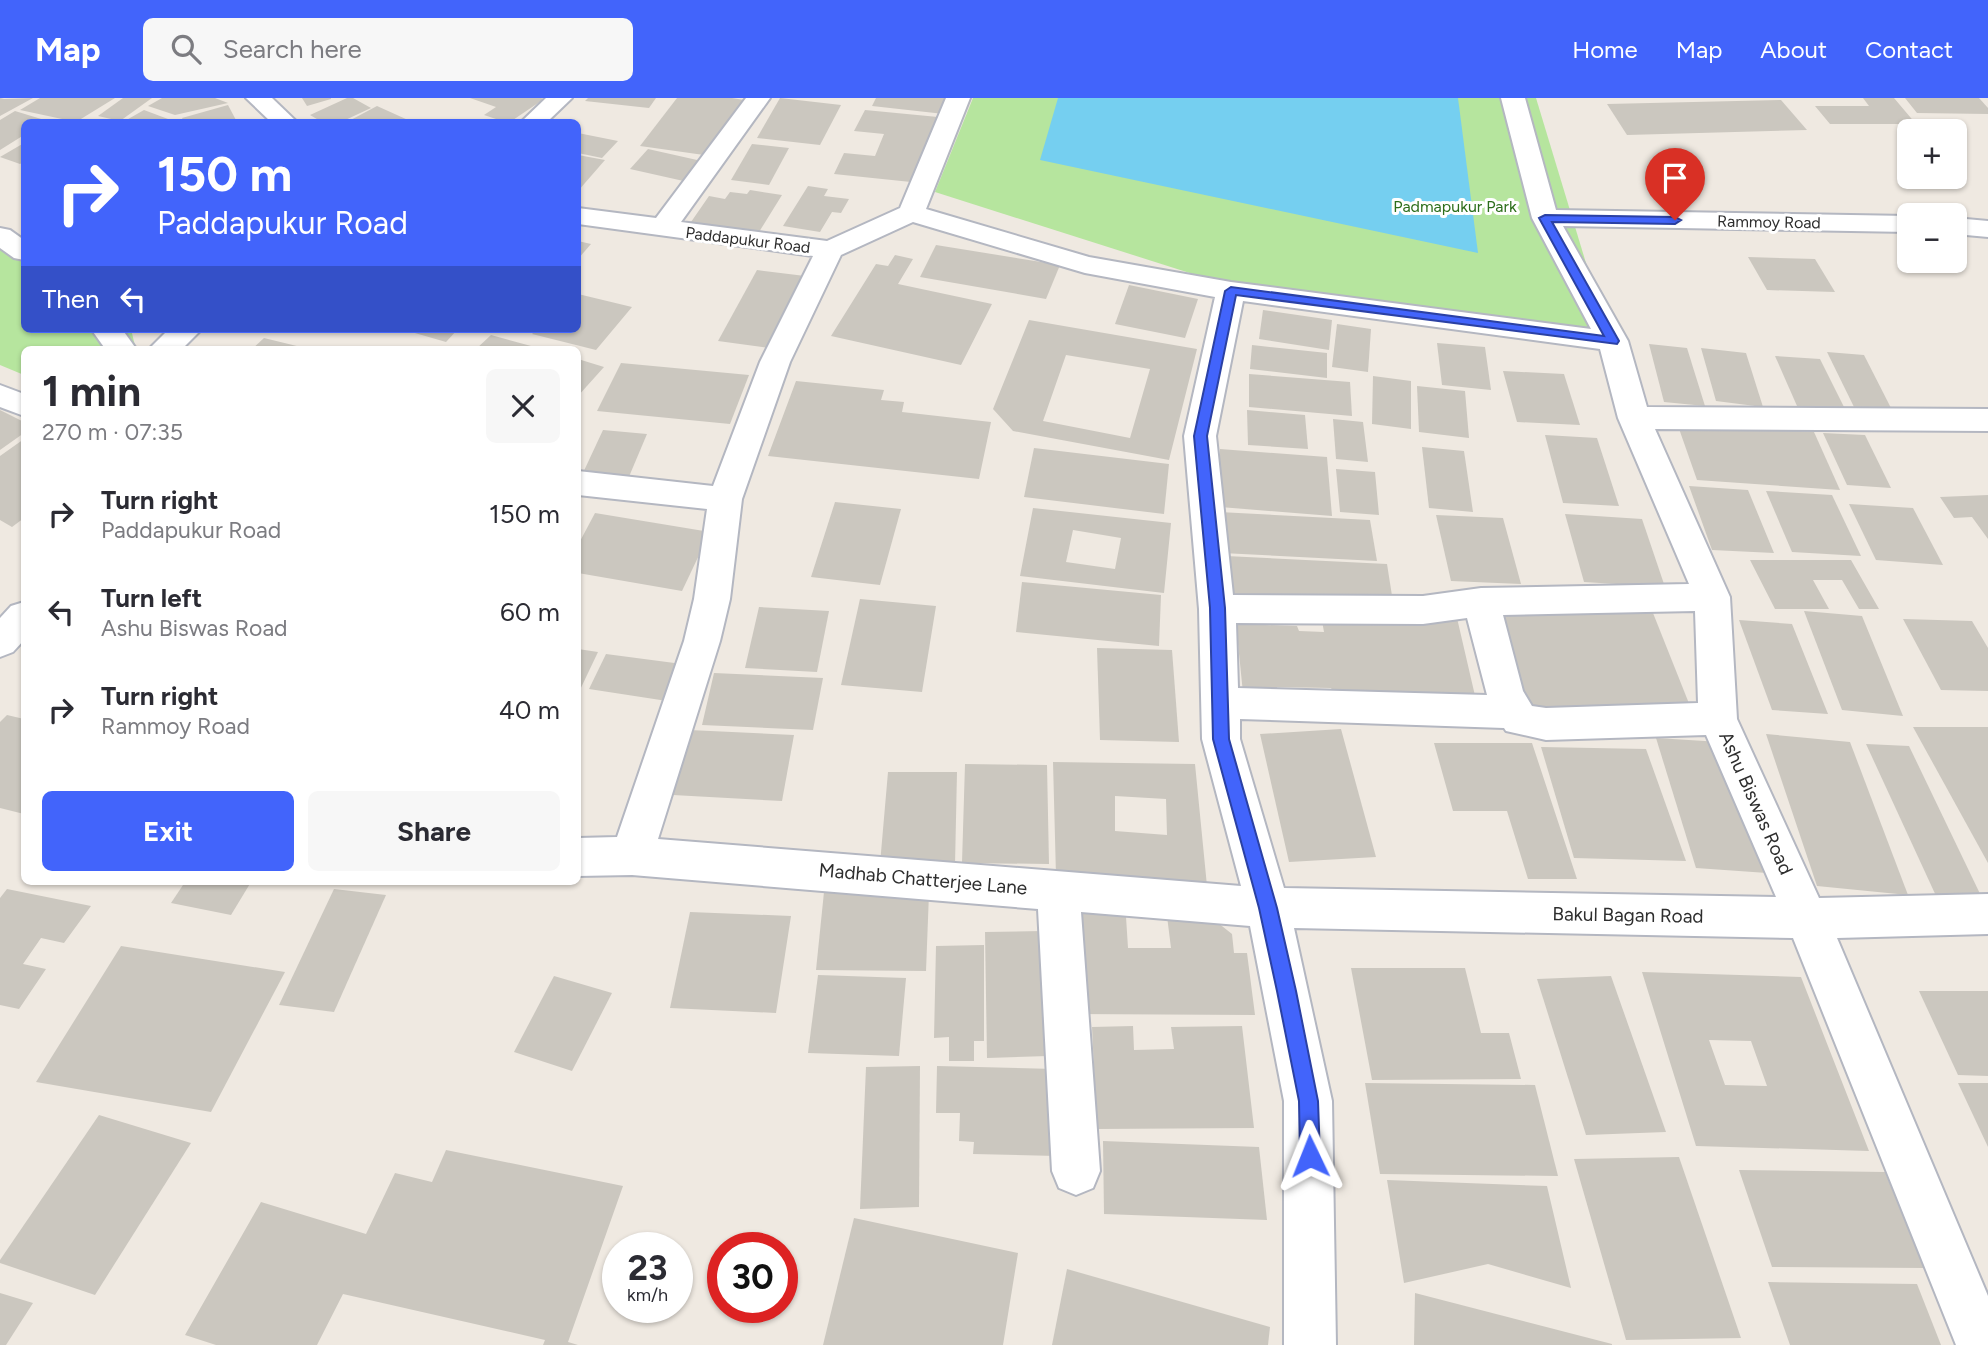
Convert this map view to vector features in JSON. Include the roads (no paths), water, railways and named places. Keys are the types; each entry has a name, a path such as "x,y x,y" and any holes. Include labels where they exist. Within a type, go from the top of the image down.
{"street":[{"path":"258,98 282,119"},
{"path":"536,119 559,98"},
{"path":"662,229 758,98"},
{"path":"958,98 911,213 1086,265 1231,291 1612,341"},
{"name":"Ashu Biswas Road","path":"1513,98 1545,218 1612,341 1634,418 1712,597 1718,719 1807,918 1982,1345"},
{"name":"Paddapukur Road","path":"581,216 830,250 911,213"},
{"name":"Rammoy Road","path":"1545,218 1897,225"},
{"path":"1967,227 1988,229"},
{"path":"0,236 21,250"},
{"path":"632,856 702,641 712,599 725,499 775,362 830,250"},
{"path":"1231,291 1200,436 1217,608 1221,739 1268,908 1308,1101 1310,1345"},
{"path":"168,346 182,333"},
{"path":"0,395 21,405"},
{"path":"1634,418 1988,421"},
{"path":"581,482 725,499"},
{"path":"1217,608 1423,610 1481,602 1712,597"},
{"path":"1481,602 1504,694 1520,720 1546,724 1718,719"},
{"path":"0,642 21,619"},
{"path":"1220,702 1516,712"},
{"name":"Madhab Chatterjee Lane","path":"581,857 632,856 1268,908"},
{"path":"1058,890 1076,1171"},
{"name":"Bakul Bagan Road","path":"1268,908 1807,918 1988,914"}],"water":[{"path":"1058,98 1458,98 1478,253 1040,160"}],"park label":[{"name":"Padmapukur Park","path":"1455,206"}]}
